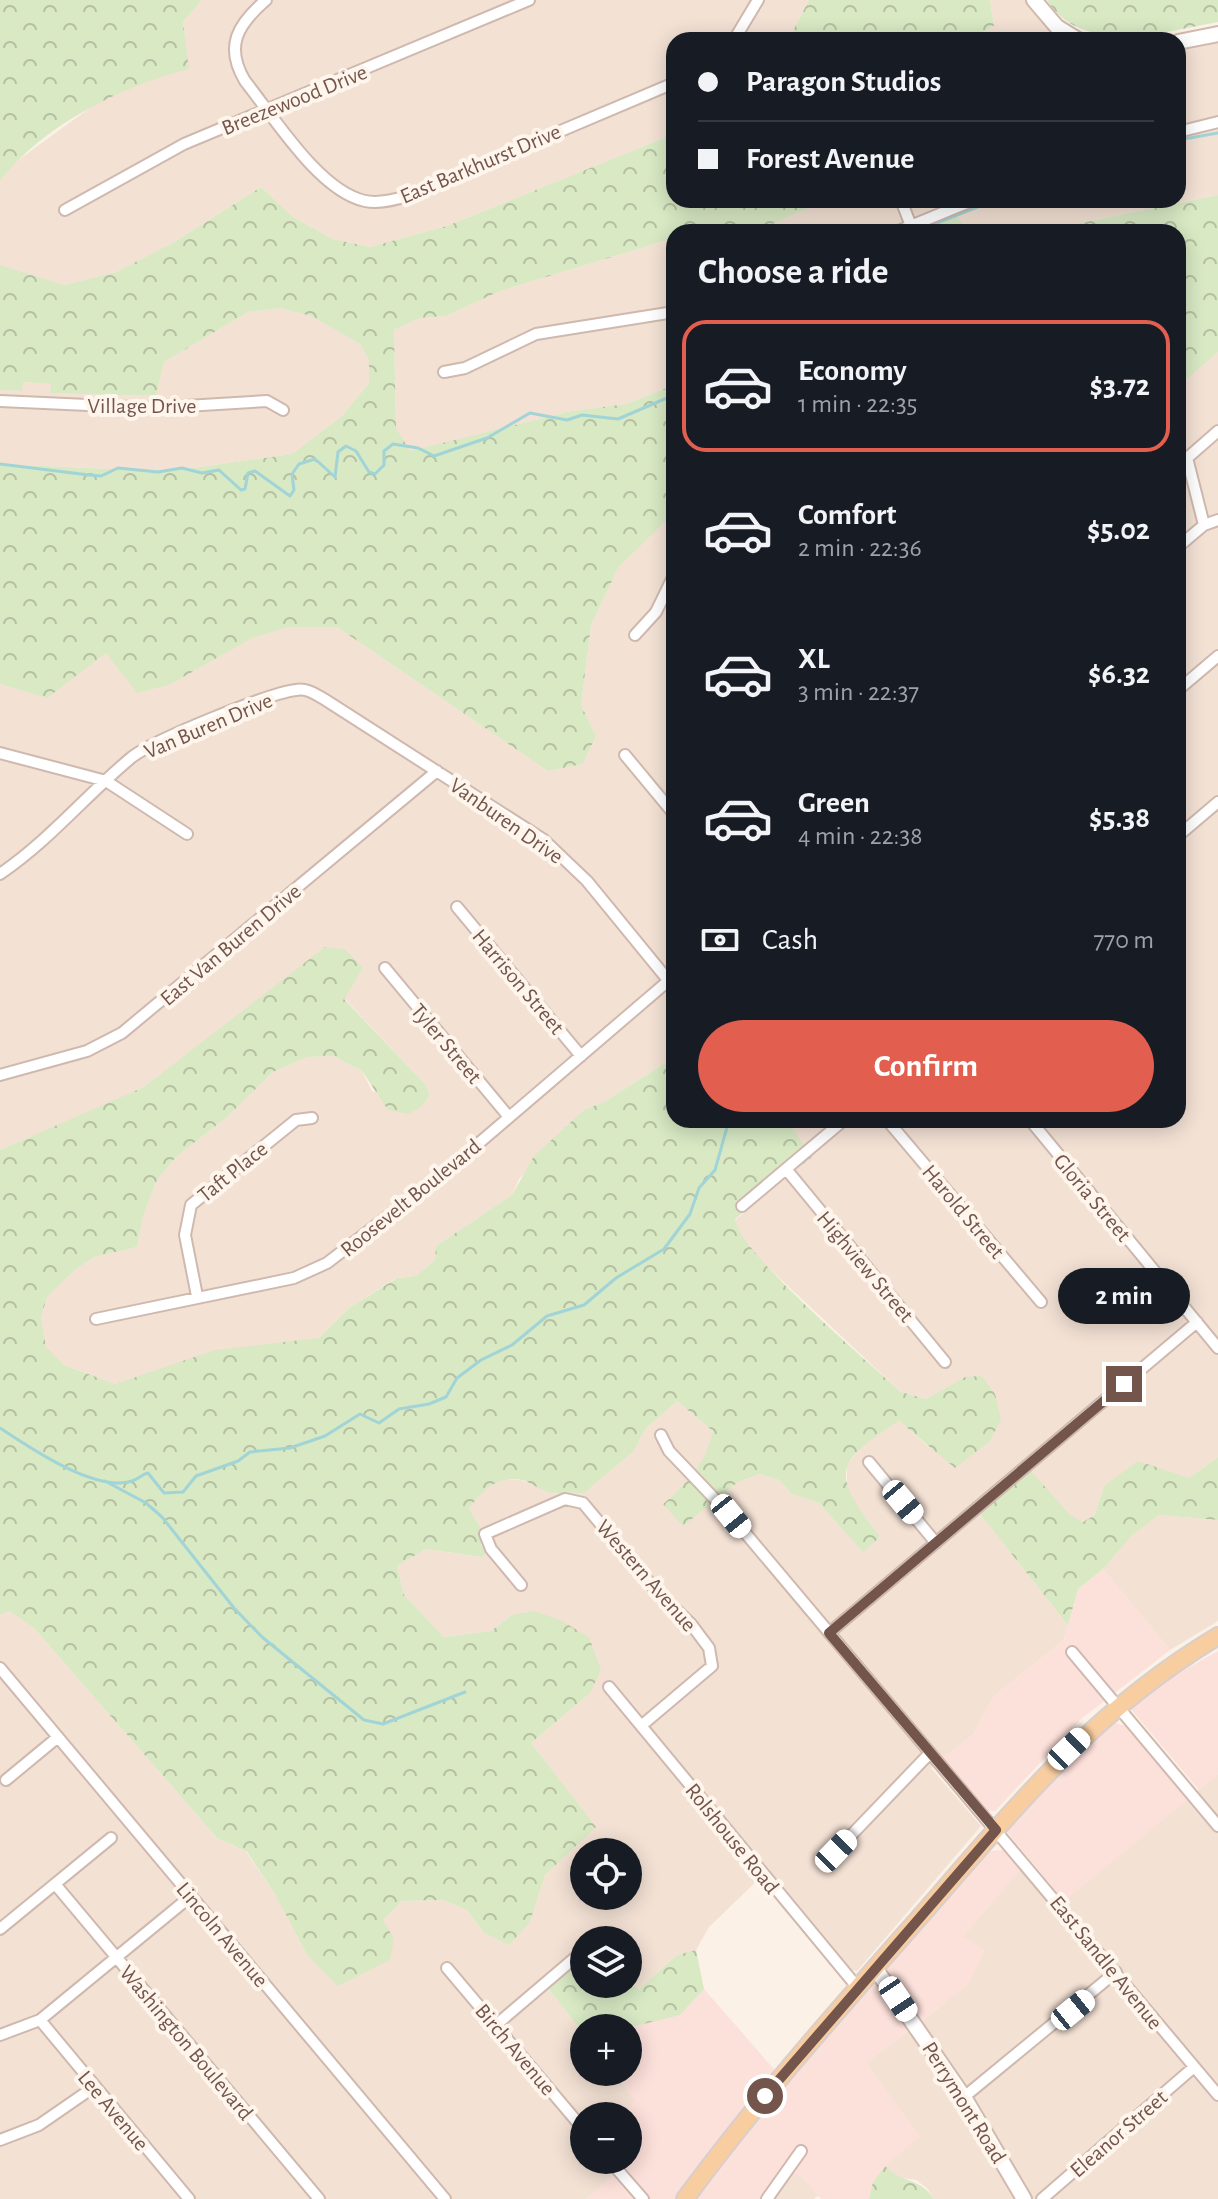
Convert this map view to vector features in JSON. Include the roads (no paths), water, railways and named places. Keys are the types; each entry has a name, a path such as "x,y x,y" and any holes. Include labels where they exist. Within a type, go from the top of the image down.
{"main road":[{"path":"685,2199 748,2116 1069,1749 1157,1674 1218,1636"}],"street":[{"name":"East Barkhurst Drive","path":"266,0 242,23 233,48 240,73 328,182 365,201 386,202 424,190 533,140 666,86"},
{"name":"Breezewood Drive","path":"65,210 166,153 529,0"},
{"path":"739,32 758,0"},
{"path":"1034,0 1065,32"},
{"path":"1186,40 1218,34"},
{"path":"1186,130 1218,122"},
{"path":"916,224 955,208"},
{"path":"444,372 465,368 536,334 666,313"},
{"name":"Village Drive","path":"0,401 145,408 267,401 283,410"},
{"path":"1186,459 1218,431"},
{"path":"1186,473 1204,525"},
{"path":"1186,540 1204,525 1218,520"},
{"path":"635,635 656,612 666,591"},
{"path":"1186,683 1218,656"},
{"name":"Van Buren Drive","path":"0,874 55,833 106,781 151,745 287,692 303,689 437,771"},
{"path":"0,753 106,781 187,834"},
{"path":"625,755 666,804"},
{"name":"Vanburen Drive","path":"437,771 531,831 564,858 666,972"},
{"name":"East Van Buren Drive","path":"0,1075 87,1051 122,1033 437,771"},
{"path":"1186,829 1218,802"},
{"name":"Harrison Street","path":"457,907 581,1056"},
{"name":"Tyler Street","path":"385,968 509,1117"},
{"name":"Roosevelt Boulevard","path":"96,1319 294,1278 327,1263 509,1117 666,982"},
{"name":"Taft Place","path":"197,1296 185,1235 191,1205 296,1120 312,1118"},
{"path":"742,1206 835,1128"},
{"name":"Harold Street","path":"894,1128 1041,1302"},
{"name":"Gloria Street","path":"1037,1128 1218,1348"},
{"name":"Highview Street","path":"786,1169 945,1362"},
{"path":"829,1633 1197,1322"},
{"name":"East Sandle Avenue","path":"661,1435 669,1451 731,1516 1218,2095"},
{"path":"869,1462 936,1543"},
{"name":"Western Avenue","path":"521,1585 491,1549 485,1534 565,1499 583,1503 654,1588 691,1624 709,1648 712,1666 641,1726"},
{"path":"1072,1652 1218,1826"},
{"name":"Lincoln Avenue","path":"0,1668 445,2199"},
{"name":"Rolshouse Road","path":"609,1687 858,1988"},
{"path":"6,1780 58,1737"},
{"path":"836,1851 930,1753"},
{"path":"0,1929 111,1838"},
{"name":"Washington Boulevard","path":"55,1884 319,2199"},
{"path":"0,2035 40,2020 191,1896"},
{"path":"496,2025 570,1962"},
{"name":"Birch Avenue","path":"447,1968 570,2113"},
{"name":"Perrymont Road","path":"875,1968 964,2097 1024,2199"},
{"path":"964,2097 1116,1972"},
{"name":"Lee Avenue","path":"40,2020 189,2199"},
{"name":"Eleanor Street","path":"1042,2199 1194,2067"},
{"path":"0,2128 4,2139 52,2118 94,2087"},
{"path":"767,2199 801,2151"},
{"path":"621,2174 643,2199"}],"waterway":[{"path":"1186,139 1218,133"},
{"path":"934,224 975,208"},
{"path":"0,464 101,476 118,468 158,472 182,468 202,473 219,470 241,490 245,489 248,473 255,471 290,496 294,490 292,474 299,464 315,459 335,477 338,452 346,446 356,451 369,472 375,474 384,465 384,451 393,444 418,448 434,456 487,438 530,413 567,420 582,415 618,419 666,398"},
{"path":"0,1428 45,1457 82,1475 117,1483 132,1481 148,1473 164,1493 183,1492 196,1476 238,1461 250,1452 290,1448 325,1436 360,1414 379,1423 399,1409 429,1404 446,1397 457,1378 481,1360 512,1345 547,1316 584,1305 616,1278 664,1249 690,1214 699,1188 715,1170 727,1128"},
{"path":"105,1481 146,1503 162,1517 234,1608 262,1637 364,1720 383,1724 465,1692"}]}
